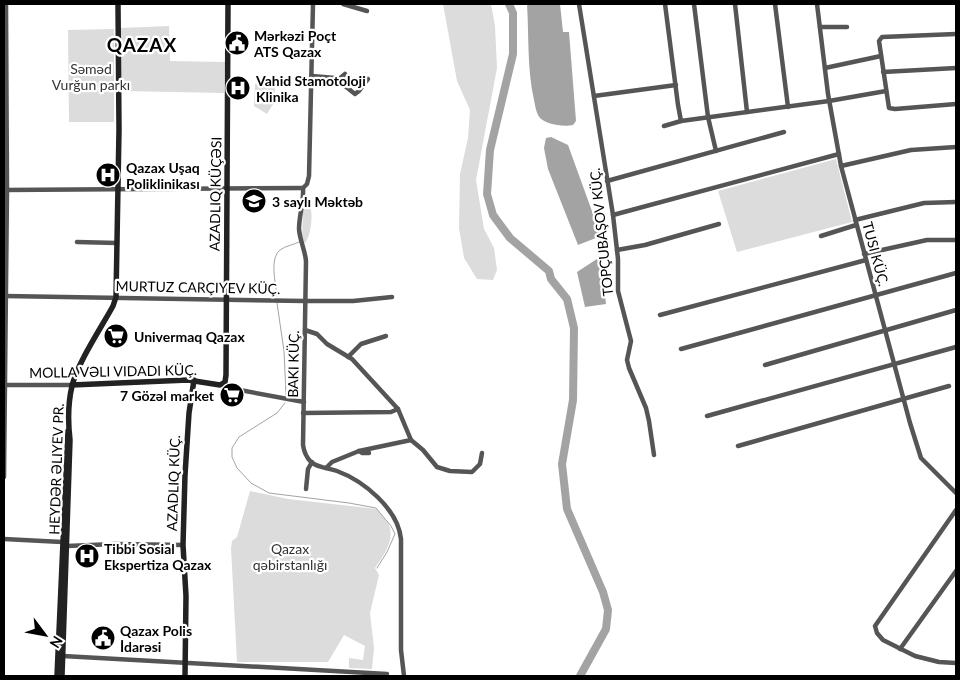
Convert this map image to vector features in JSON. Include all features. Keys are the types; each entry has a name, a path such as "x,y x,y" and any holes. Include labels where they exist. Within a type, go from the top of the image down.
{"street":[{"path":"4,477 6,4"},
{"name":"HEYDƏR ƏLIYEV PR.","path":"62,676 66,441 72,385 116,297 118,4"},
{"path":"228,4 226,376 223,384 229,388 304,402"},
{"path":"5,190 303,188 307,184 309,176 313,4"},
{"path":"343,4 367,12"},
{"name":"TOPÇUBAŞOV KÜÇ.","path":"579,4 613,215 617,250 618,291 629,329 629,368 646,408 654,454"},
{"path":"665,4 681,121"},
{"path":"694,4 708,117 716,150"},
{"path":"735,4 747,112"},
{"path":"775,4 788,107"},
{"name":"TUSI KÜÇ.","path":"817,4 829,101 839,154 903,400 920,455 927,465 956,493"},
{"path":"820,27 847,27"},
{"path":"956,34 882,37 879,41 888,106 891,109 956,104"},
{"path":"825,68 881,56"},
{"path":"883,72 956,68"},
{"path":"338,80 345,74"},
{"path":"312,76 331,77 338,80 355,94 359,92 368,79"},
{"path":"594,96 676,85"},
{"path":"664,126 681,121 829,101 886,91"},
{"path":"607,181 784,132"},
{"path":"842,166 911,150 956,147"},
{"path":"613,215 839,154"},
{"path":"303,188 304,196 300,208 299,229 306,261 303,445 305,454 312,462 351,478 373,493 399,527 401,539 401,650 404,676"},
{"path":"821,236 856,223 924,204 956,202"},
{"path":"617,250 645,245 720,224"},
{"path":"864,254 922,241 956,240"},
{"path":"76,242 117,243"},
{"path":"660,315 866,260"},
{"path":"681,349 956,273"},
{"path":"5,296 305,301 352,301 392,297"},
{"path":"765,365 956,310"},
{"path":"305,330 316,334 358,364 398,409 411,440 423,450 434,465 450,471 472,472 480,464 482,453"},
{"path":"348,357 361,344 386,336"},
{"path":"707,416 956,347"},
{"path":"185,676 186,596 183,545 186,459 194,380"},
{"name":"MOLLA VƏLI VIDADI KÜÇ.","path":"4,386 194,380 223,384"},
{"path":"738,446 949,386"},
{"path":"303,413 391,412 398,409"},
{"path":"326,468 332,462 359,451 411,440"},
{"path":"359,451 370,453"},
{"path":"306,489 308,469 312,462"},
{"path":"956,510 875,626 878,636 900,649 923,659 956,663"},
{"path":"4,539 63,544 183,545"},
{"path":"57,676 63,544"},
{"path":"900,649 956,571"},
{"path":"63,656 349,674 387,674"}],"green space":[{"path":"443,4 491,4 495,26 497,68 476,180 484,229 494,248 497,270 493,280 477,279 464,258 459,228 460,174 468,138 470,110 457,81"},
{"path":"169,26 170,61 225,62 224,93 121,91 120,28"},
{"name":"Səməd Vurğun parkı","path":"114,29 114,122 69,122 68,30"},
{"path":"255,84 275,84 275,101 267,114 254,106"},
{"path":"836,159 852,222 737,252 718,191"},
{"path":"309,204 311,208 311,224 305,243 302,240 303,208"},
{"name":"Qazax qəbirstanlığı","path":"250,491 288,499 377,509 387,521 390,537 387,548 375,568 379,575 370,613 374,648 372,669 349,668 349,658 363,660 365,646 344,635 328,662 237,662 231,548 232,541 237,537"}],"shaded area":[{"path":"527,4 560,4 563,32 569,32 576,121 573,125 564,126 549,123 544,121 537,113 530,76"},
{"path":"551,137 568,145 601,236 578,245 548,169 544,148 546,138"},
{"path":"600,257 606,304 585,307 577,272"}],"waterway":[{"path":"509,4 513,13 513,54 490,150 487,194 493,215 510,238 549,271 551,279 567,299 574,328 573,400 562,464 567,509 603,592 608,610 606,629 580,676"},
{"path":"277,296 274,272 277,254 280,250 299,242"},
{"path":"277,303 284,351 286,395"},
{"path":"285,403 277,413 239,437 232,448 232,457 237,468 251,483 269,493 376,508 395,534 377,568"}],"place":[{"name":"Mərkəzi Poçt ATS Qazax","path":"237,43"},
{"name":"Vahid Stamotoloji Klinika","path":"238,88"},
{"name":"Qazax Uşaq Poliklinikası","path":"108,175"},
{"name":"3 saylı Məktəb","path":"254,201"},
{"name":"Univermaq Qazax","path":"116,336"},
{"name":"7 Gözəl market","path":"232,395"},
{"name":"Tibbi Sosial Ekspertiza Qazax","path":"87,556"},
{"name":"Qazax Polis İdarəsi","path":"103,638"}],"district":[{"name":"QAZAX","path":"142,44"}]}
